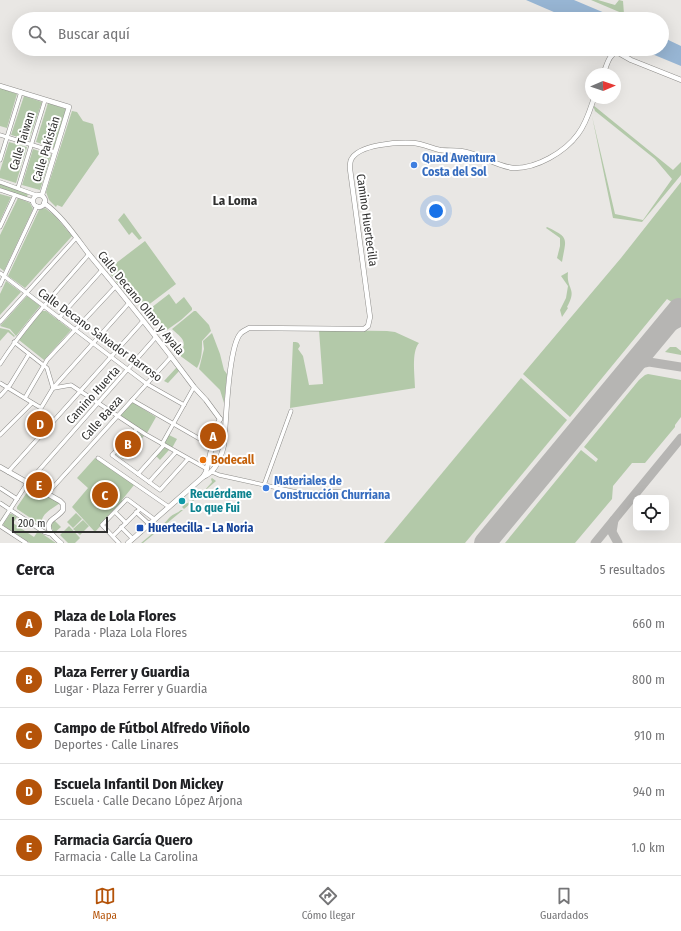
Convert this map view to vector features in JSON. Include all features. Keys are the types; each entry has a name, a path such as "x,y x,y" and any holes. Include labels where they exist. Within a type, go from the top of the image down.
{"street":[{"path":"606,68 612,56"},
{"path":"624,56 681,80"},
{"path":"0,86 45,100"},
{"path":"0,160 21,92"},
{"name":"Calle Pakistán","path":"39,195 69,108 45,100"},
{"name":"Calle Taiwan","path":"18,188 45,100"},
{"name":"Camino Huertecilla","path":"226,420 230,373 235,343 241,332 249,328 364,329 368,326 370,316 350,169 351,159 356,154 376,146 391,143 415,143 440,150 463,151 499,165 513,168 528,167 548,160 578,134 592,104"},
{"path":"0,135 55,152"},
{"path":"0,182 39,195 44,199 44,203 42,206 37,206"},
{"path":"0,190 33,201 37,206"},
{"path":"0,227 15,195"},
{"path":"33,201 39,195"},
{"name":"Calle Decano Olmo y Ayala","path":"44,203 50,207 116,286 220,419"},
{"path":"0,285 37,206"},
{"path":"0,322 76,238"},
{"path":"0,364 14,342 43,305 89,254"},
{"path":"59,318 102,270"},
{"name":"Calle Decano Salvador Barroso","path":"0,273 147,384 184,405"},
{"path":"25,398 47,360 116,286"},
{"path":"0,383 41,408 53,388 129,303"},
{"path":"8,472 143,321"},
{"name":"Camino Huerta","path":"0,525 28,482 156,338"},
{"path":"14,342 47,368 53,388"},
{"path":"0,396 8,388 29,354"},
{"name":"Calle Baeza","path":"47,494 171,356"},
{"path":"53,388 70,385 136,429 207,469"},
{"path":"138,474 163,445 194,386"},
{"path":"132,400 212,446"},
{"path":"0,435 32,403"},
{"path":"264,485 291,411"},
{"path":"128,543 203,477 212,472 222,454 226,420 220,419 217,425 207,469 203,477"},
{"path":"136,429 112,455 160,490 188,459"},
{"path":"149,482 176,452"},
{"path":"98,458 168,507"},
{"path":"0,467 60,501 64,508 61,514 49,523 49,531 51,534"},
{"path":"212,472 219,475 301,493 348,491"},
{"path":"0,488 17,499"},
{"path":"118,543 102,525 127,499 154,519"},
{"path":"0,504 44,532 51,534 61,543"},
{"path":"112,536 140,509"},
{"path":"115,512 126,523"},
{"path":"136,512 148,524"},
{"path":"0,525 26,543"},
{"path":"121,527 133,539"}],"green space":[{"path":"591,0 598,0 615,5 619,0 623,1 624,12 619,12"},
{"path":"0,88 17,94 7,128 0,126"},
{"path":"24,96 42,102 29,140 11,135"},
{"path":"48,103 66,109 54,148 36,142"},
{"path":"593,105 673,170 681,162 681,175 642,222 613,218 592,116 615,214 643,220 672,179 655,159 595,111"},
{"path":"72,111 77,112 83,121 93,124 99,154 62,207 57,205 56,207 49,200 46,192"},
{"path":"9,142 27,147 16,183 0,178 0,171"},
{"path":"33,149 51,155 40,190 22,185"},
{"path":"681,182 681,308 667,299 570,417 523,374 621,258"},
{"path":"0,184 28,193 27,197 0,188"},
{"path":"0,194 11,197 0,221"},
{"path":"18,198 30,203 33,209 4,271 0,268 0,235"},
{"path":"45,208 55,216 72,236 25,288 8,276 39,210"},
{"path":"124,213 142,238 139,240 132,232 129,235 118,220"},
{"path":"547,227 560,234 565,240 562,262 557,258 560,238 546,228"},
{"path":"145,241 176,284 143,309 134,300 131,300 107,270"},
{"path":"568,272 572,296 567,307 568,308 562,317 560,310 566,298 568,286 561,276"},
{"path":"6,281 21,292 0,315 0,294"},
{"path":"169,294 176,304 184,297 192,310 164,332 147,311"},
{"path":"27,296 40,306 16,336 10,329 0,326"},
{"path":"42,311 46,311 71,330 44,360 19,340"},
{"path":"196,311 209,325 211,331 202,341 201,358 197,368 179,355 184,347 184,343 172,329"},
{"path":"0,328 9,330 15,336 14,337 8,332 0,341"},
{"path":"319,330 395,332 419,343 414,358 415,388 290,408 293,342 298,342 300,345 298,349 303,356 309,385 323,384"},
{"path":"212,333 224,370 227,374 224,403 220,390 199,369 204,349 203,341"},
{"path":"670,347 676,347 681,351 681,355 665,352"},
{"path":"177,367 180,370 168,383 164,381"},
{"path":"648,374 681,380 681,417 675,427 645,463 632,463 613,486 612,499 575,543 505,543 581,450 596,462 598,459 584,447 639,380"},
{"path":"521,378 567,420 465,543 384,543"},
{"path":"132,402 156,417 147,433 120,416"},
{"path":"136,432 144,436 123,459 116,454"},
{"path":"169,435 177,439 172,448 164,443"},
{"path":"164,447 169,450 160,460 156,456"},
{"path":"95,458 134,485 122,500 123,501 95,532 72,507 88,488 77,478"},
{"path":"212,478 216,481 184,509 182,507 195,499 197,493 205,490 212,482"},
{"path":"32,487 38,492 39,491 60,503 45,514 41,521 41,525 17,509"},
{"path":"183,510 143,543 141,543 153,533 157,527"},
{"path":"76,513 82,519 73,528 67,522"},
{"path":"10,514 17,517 13,523 34,537 38,531 56,543 30,543 4,526 3,524"},
{"path":"54,520 61,527 54,533 51,526"},
{"path":"83,520 89,526 80,535 73,529"},
{"path":"69,526 80,538 75,543 68,543 60,535"}],"water":[{"path":"526,0 574,0 602,12 554,12"},
{"path":"669,40 681,46 681,66 657,56 669,56"}],"taxiway":[{"path":"658,334 681,322"},
{"path":"631,366 649,362 681,367"},
{"path":"595,543 681,438"},
{"path":"614,520 612,532 618,543"}],"runway":[{"path":"485,543 679,309"}],"place":[{"name":"Quad Aventura Costa del Sol","path":"414,165"},
{"name":"Escuela Infantil Don Mickey","path":"40,424"},
{"name":"Plaza de Lola Flores","path":"213,436"},
{"name":"Plaza Ferrer y Guardia","path":"128,444"},
{"name":"Bodecall","path":"203,460"},
{"name":"Farmacia García Quero","path":"39,485"},
{"name":"Materiales de Construcción Churriana","path":"266,488"},
{"name":"Campo de Fútbol Alfredo Viñolo","path":"105,495"},
{"name":"Recuérdame Lo que Fui","path":"182,501"},
{"name":"Huertecilla - La Noria","path":"140,528"}],"district":[{"name":"La Loma","path":"235,200"}]}
